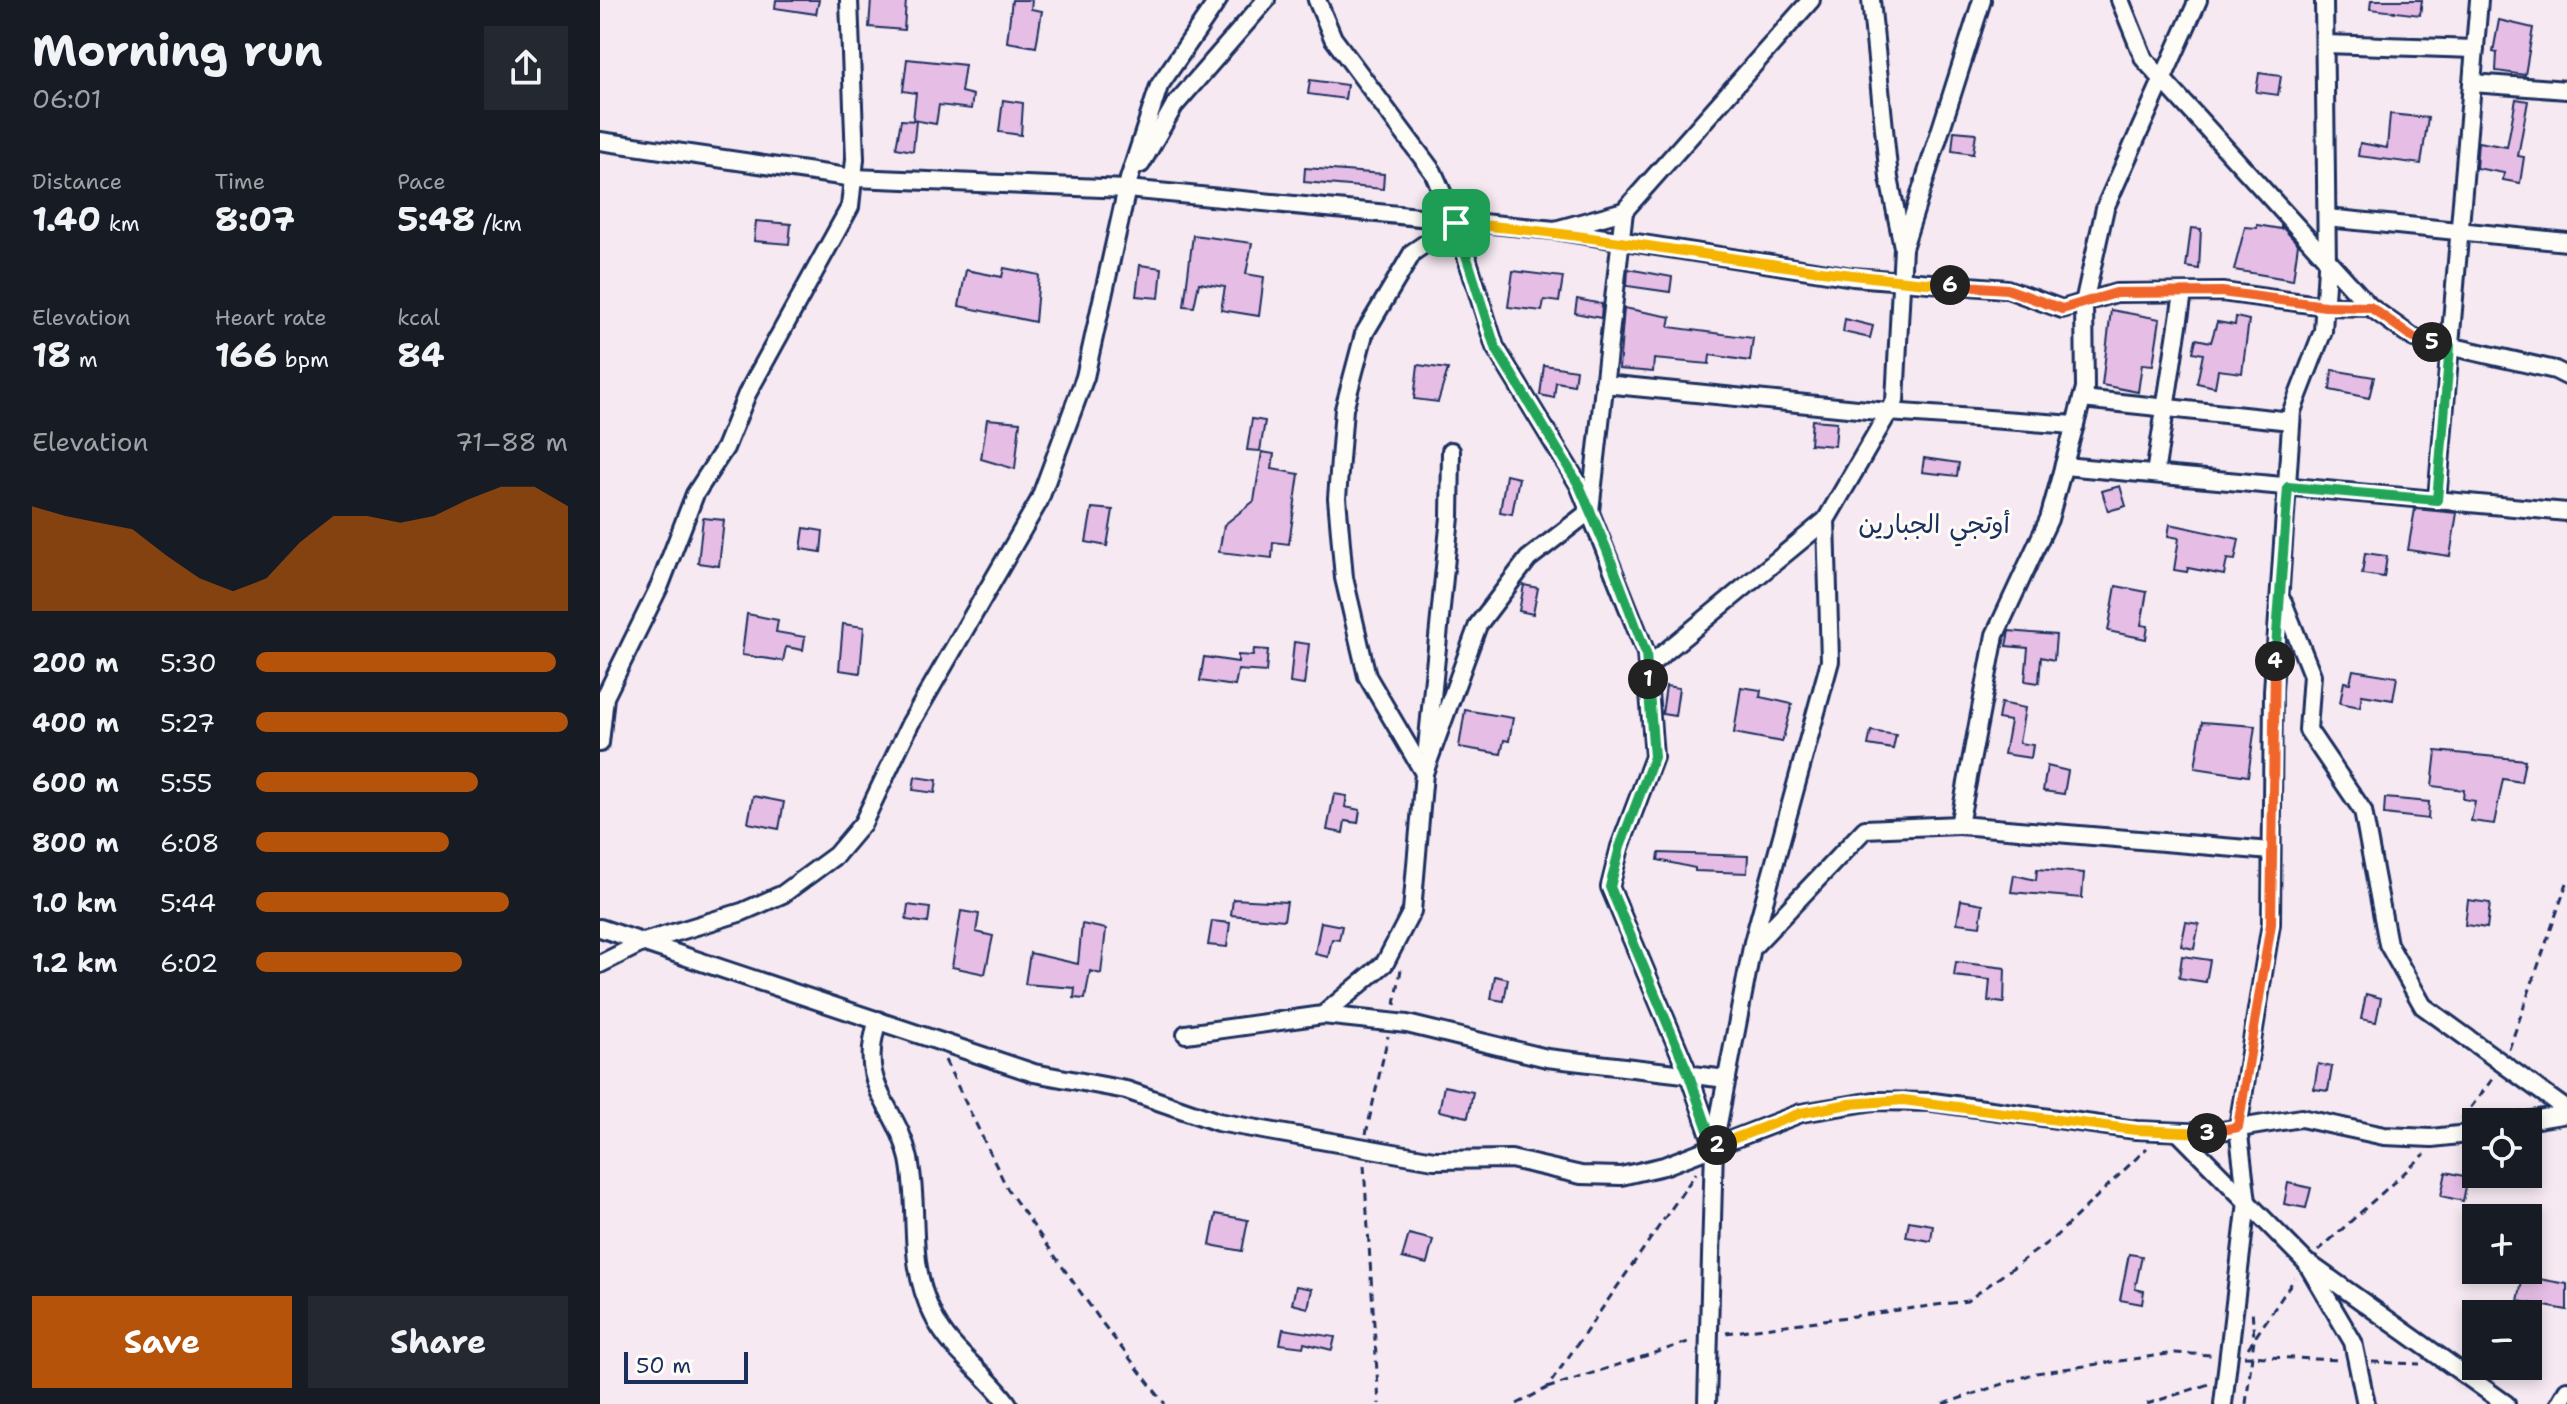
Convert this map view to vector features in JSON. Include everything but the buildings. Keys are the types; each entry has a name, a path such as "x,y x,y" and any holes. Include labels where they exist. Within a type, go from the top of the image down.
{"street":[{"path":"600,743 605,697 660,585 695,494 725,448 747,394 850,207 854,178 849,0"},
{"path":"600,964 644,942 742,912 783,894 828,862 863,823 910,724 1039,501 1085,377 1127,189 1159,86 1218,0"},
{"path":"1127,189 1174,106 1266,0"},
{"path":"1317,0 1333,38 1433,172 1456,223 1495,347 1579,485 1646,653 1654,757 1620,847 1610,887 1689,1075 1714,1147"},
{"path":"1555,230 1624,211 1811,0"},
{"path":"1871,0 1889,178 1903,248"},
{"path":"1647,667 1826,520 1895,401 1903,248 1982,0"},
{"path":"2120,0 2144,59 2370,307 2414,338 2567,376"},
{"path":"1959,825 1995,635 2049,519 2082,399 2084,303 2105,208 2198,0"},
{"path":"2223,1404 2247,1202 2238,1127 2271,924 2273,691 2291,421 2323,331 2325,306 2324,0"},
{"path":"2437,500 2479,0"},
{"path":"2325,44 2475,49"},
{"path":"2472,83 2567,90"},
{"path":"600,141 854,178 1127,189 1456,223 1555,230 1853,277 2007,289 2062,309 2116,293 2222,292 2325,306 2370,307"},
{"path":"1424,773 1478,625 1528,559 1590,511 1624,211"},
{"path":"2327,218 2567,242"},
{"path":"1424,773 1367,676 1344,578 1337,498 1344,409 1364,334 1413,252 1456,223"},
{"path":"2155,474 2183,293"},
{"path":"1604,384 1888,412 2075,425"},
{"path":"2082,399 2291,421"},
{"path":"1323,1015 1385,963 1412,911 1450,517 1451,451"},
{"path":"2064,466 2567,512"},
{"path":"1707,1404 1714,1147 1752,948 1830,661 1826,520"},
{"path":"2280,597 2312,675 2308,730 2363,811 2388,944 2423,1006 2567,1112"},
{"path":"1752,948 1865,829 1959,825 2271,851"},
{"path":"600,928 1034,1073 1126,1090 1218,1122 1434,1160 1511,1159 1581,1175 1621,1176 1664,1166 1801,1113 1874,1101 1933,1102 2136,1130 2209,1133 2301,1118 2384,1136 2462,1135"},
{"path":"1186,1034 1323,1015 1407,1024 1547,1058 1727,1079"},
{"path":"878,1020 871,1064 879,1096 908,1155 913,1187 914,1255 921,1288 945,1336 1008,1404"},
{"path":"2542,1117 2567,1112"},
{"path":"2178,1132 2306,1262 2506,1404"},
{"path":"2306,1262 2353,1342 2366,1404"},
{"path":"2559,1404 2567,1390"}],"path":[{"path":"2420,1364 2242,1356 2306,1262 2459,1123 2504,1064 2567,883"},
{"path":"934,1039 1008,1190 1103,1324 1165,1404"},
{"path":"1517,1404 1547,1388 1709,1335 1967,1301 2055,1237 2138,1152 2151,1145"},
{"path":"1547,1388 1696,1172"},
{"path":"1943,1404 2036,1373 2175,1353 2230,1355"},
{"path":"2147,1404 2227,1377"}],"district":[{"name":"أوتجي الجبارين","path":"1934,524"}],"route":[{"path":"1456,223 1555,230 1853,277 2007,289 2062,309 2116,293 2222,292 2325,306 2370,307 2414,338 2450,346 2437,500 2288,487 2273,691 2271,924 2243,1078 2238,1127 2209,1133 2136,1130 1962,1105 1874,1101 1801,1113 1714,1147 1689,1075 1640,966 1610,887 1620,847 1636,813 1654,757 1646,653 1579,485 1495,347 1456,223"}]}
